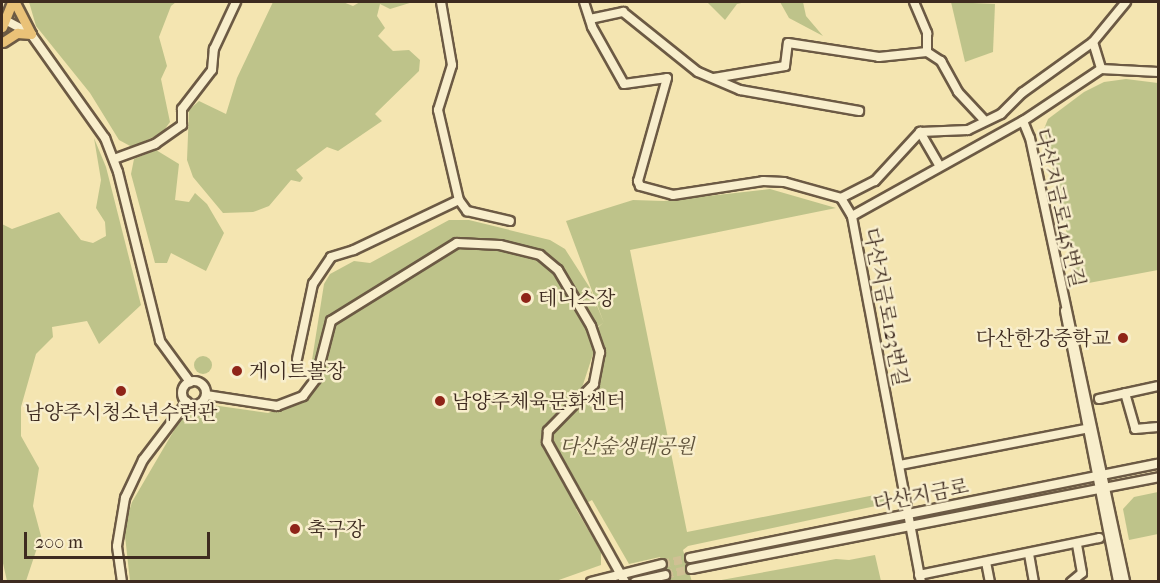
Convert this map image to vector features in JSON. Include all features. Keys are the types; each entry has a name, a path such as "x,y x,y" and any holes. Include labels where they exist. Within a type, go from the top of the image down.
{"main road":[{"path":"2,43 3,24 13,2"},
{"path":"13,2 31,34"},
{"path":"2,43 17,33 31,34"}],"street":[{"path":"114,159 155,144 183,125 182,109 212,70 214,50 236,2"},
{"path":"441,2 452,65 438,110 459,200 467,211 510,221"},
{"path":"584,2 590,19 624,84 667,78 638,181 640,186 673,195 763,181 807,187 841,198 852,216"},
{"path":"914,2 927,33 927,52"},
{"path":"841,198 875,181 920,132 968,130 984,120 1001,114 1022,93 1093,42 1126,2"},
{"path":"590,19 623,12 656,42 698,72 757,95 812,100 859,111"},
{"path":"3,24 31,34 91,113 114,159 160,341 190,382 201,383 206,395"},
{"path":"1093,42 1101,69 1158,72"},
{"path":"714,78 785,66 788,43 879,57 927,52 941,61 957,92 984,120"},
{"name":"다산지금로145번길","path":"1101,69 1023,121 1030,138 1090,412 1101,489"},
{"name":"다산지금로123번길","path":"920,578 852,216 1023,121"},
{"path":"920,132 940,166"},
{"path":"297,359 313,285 331,256 354,250 459,200"},
{"path":"206,395 277,406 291,403 310,389 326,333 342,312 457,243 529,250 558,270 597,341 600,366 594,384 548,431 547,442 624,577"},
{"name":"다산지금로145번길","path":"1066,309 1065,321 1086,429 1099,476"},
{"path":"187,402 183,390 190,382"},
{"path":"1086,396 1099,399 1158,386"},
{"path":"1125,393 1135,429 1158,427"},
{"path":"187,402 197,404 206,395"},
{"path":"1090,412 1099,399"},
{"path":"122,582 117,546 125,498 143,460 187,402"},
{"path":"900,465 1086,429"},
{"name":"다산지금로","path":"690,558 1158,464"},
{"name":"다산지금로","path":"691,569 1158,477"},
{"path":"1101,489 1118,582"},
{"path":"1101,489 1125,582"},
{"path":"920,578 943,571 1099,538 1106,526"},
{"path":"1099,538 1110,545"},
{"path":"1071,582 1082,573 1077,544"},
{"path":"1029,554 1034,582"},
{"path":"986,562 990,582"},
{"path":"591,582 624,577 662,564"},
{"path":"943,571 945,582"},
{"path":"635,582 665,575"}],"green space":[{"path":"29,2 176,2 171,6 159,37 167,66 161,79 170,122 162,133 132,147 119,140 90,93 36,26"},
{"path":"273,2 343,2 353,6 360,2 413,2 390,9 380,4 377,16 385,28 378,36 393,51 409,50 420,60 419,71 375,114 382,121 338,151 327,147 296,170 303,178 300,182 291,180 269,206 253,212 223,213 193,177 187,160 189,110 199,101 226,114 237,78"},
{"path":"707,2 746,2 737,4 725,20"},
{"path":"780,2 803,2 806,16 823,36 789,18"},
{"path":"951,2 995,4 993,52 965,62"},
{"path":"1126,79 1158,83 1158,270 1078,285 1044,129 1048,119 1084,92 1104,82"},
{"path":"94,138 106,167 141,305 99,344 87,321 52,327 53,337 36,354 21,407 21,436 39,468 33,506 41,536 26,581 7,581 2,559 2,224 12,229 59,212 81,240 93,243 106,236 105,222 96,208 101,180"},
{"path":"156,150 179,164 175,200 189,202 195,193 207,204 224,233 206,271 171,253 167,263 155,263 131,174 134,159"},
{"name":"남양주체육문화센터","path":"770,189 836,208 630,250 687,532 890,492 885,504 688,546 683,550 692,582 667,581 660,557 629,564 592,500 576,509 601,552 601,565 556,581 130,581 124,527 132,502 183,415 205,404 268,413 306,398 324,284 330,274 354,261 370,263 449,220 469,220 550,240 565,249 590,288 604,323 566,221 633,200 664,201","holes":["603,323 595,330 604,365 584,407 579,397 594,351 589,333"]},
{"path":"199,356 207,356 212,361 210,372 199,374 194,369 194,361"},
{"path":"1158,492 1158,534 1129,540 1123,509 1134,497"},
{"path":"875,555 881,581 716,581 836,559 849,560"}],"tunnel":[{"path":"662,564 690,558"},
{"path":"665,575 691,569"}],"place":[{"name":"테니스장","path":"526,298"},
{"name":"다산한강중학교","path":"1123,338"},
{"name":"게이트볼장","path":"237,371"},
{"name":"남양주시청소년수련관","path":"121,391"},
{"name":"남양주체육문화센터","path":"440,401"},
{"name":"축구장","path":"295,529"}],"park label":[{"name":"다산숲생태공원","path":"627,446"}]}
